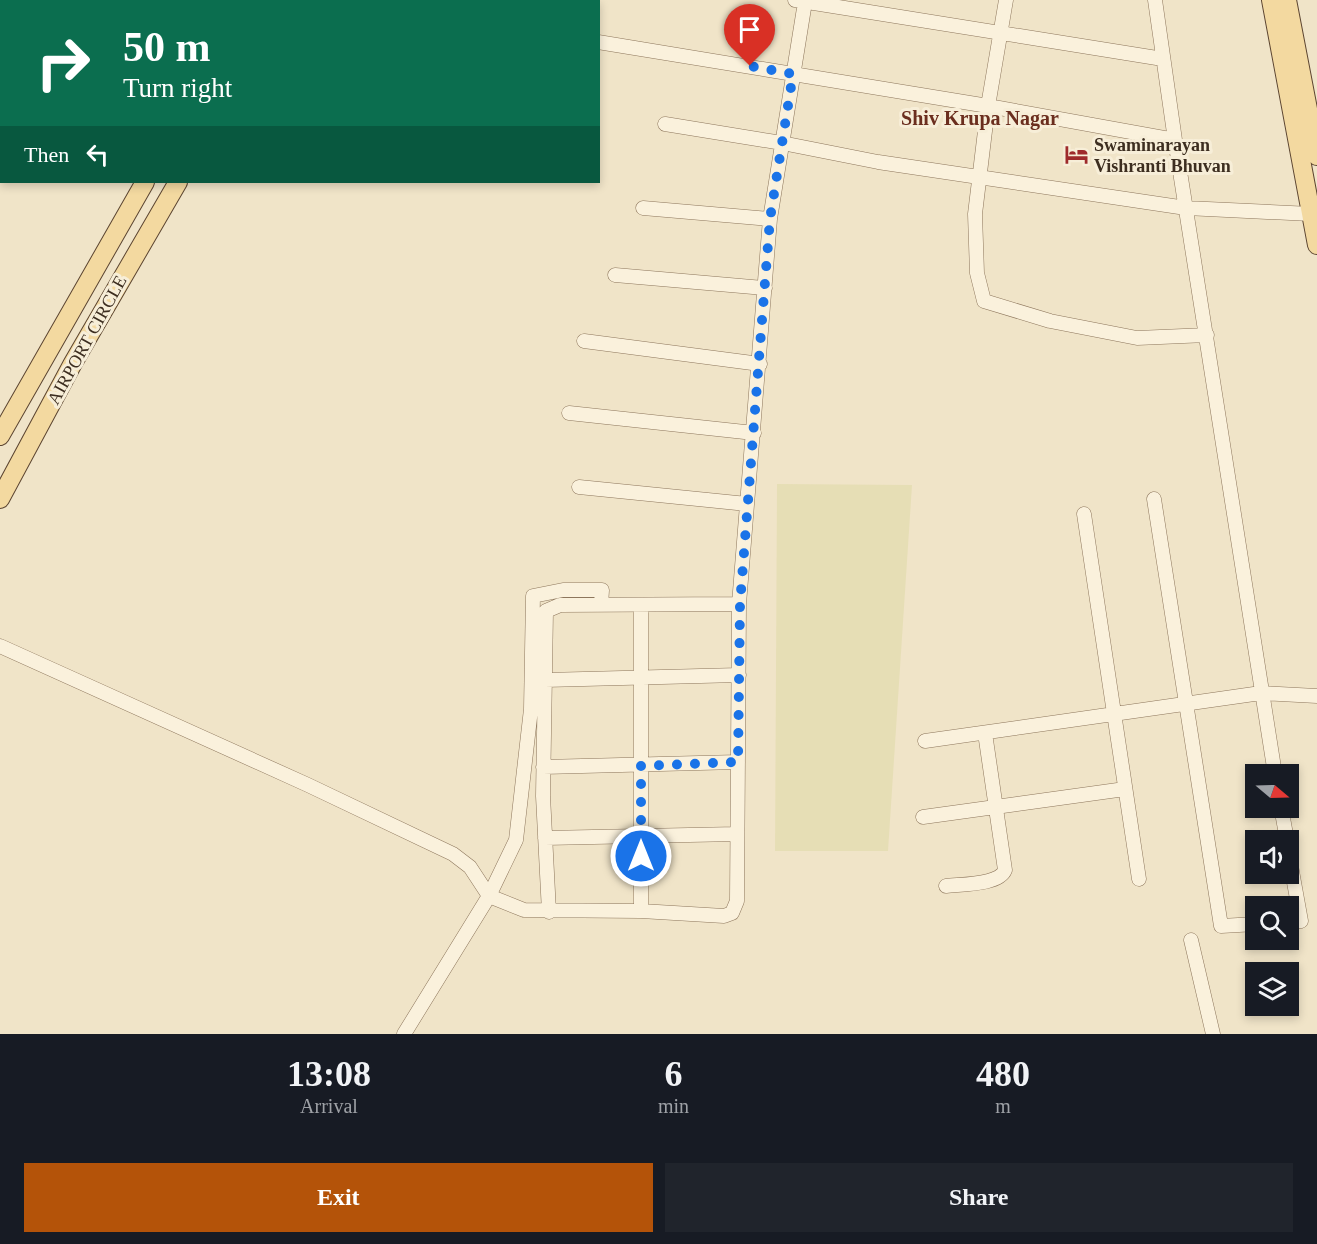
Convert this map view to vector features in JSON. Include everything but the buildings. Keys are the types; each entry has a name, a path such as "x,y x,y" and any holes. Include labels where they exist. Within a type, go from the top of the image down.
{"main road":[{"path":"1270,0 1317,245"},
{"path":"1287,0 1317,156"},
{"name":"AIRPORT CIRCLE","path":"0,436 144,183"},
{"name":"AIRPORT CIRCLE","path":"0,499 73,363 177,183"}],"street":[{"path":"1006,0 988,106 975,214 977,273 984,301 1050,321 1137,338 1207,335"},
{"path":"1155,0 1273,764"},
{"path":"0,646 308,785 453,854 470,867 489,896 524,910 641,911 724,916 732,913 738,901 740,604 747,504 770,219 793,74 800,1 1163,59"},
{"path":"600,42 988,106 1175,140"},
{"path":"665,124 782,143 878,162 1186,208 1311,214"},
{"path":"643,208 770,219"},
{"path":"615,276 765,288"},
{"path":"584,341 760,364"},
{"path":"569,413 754,433"},
{"path":"579,487 747,504"},
{"path":"1155,499 1221,926 1245,925"},
{"path":"1084,514 1139,879"},
{"path":"404,1034 489,896 516,840 531,709 533,596 563,590 602,590 601,605"},
{"path":"641,604 641,911"},
{"path":"549,912 543,767 546,610 560,605 740,604"},
{"path":"545,680 739,675"},
{"path":"925,741 1261,693 1317,696"},
{"path":"946,886 996,880 1003,875 1005,870 985,733"},
{"path":"543,767 738,762"},
{"path":"922,817 1125,789"},
{"path":"545,838 737,834"},
{"path":"1191,940 1213,1034"}],"shaded area":[{"path":"777,484 912,485 888,851 775,851"}],"place":[{"name":"Swaminarayan Vishranti Bhuvan","path":"1076,155"}],"district":[{"name":"Shiv Krupa Nagar","path":"980,118"}],"route":[{"path":"641,856 641,766 738,762 740,604 747,504 770,219 793,74 750,66"}]}
